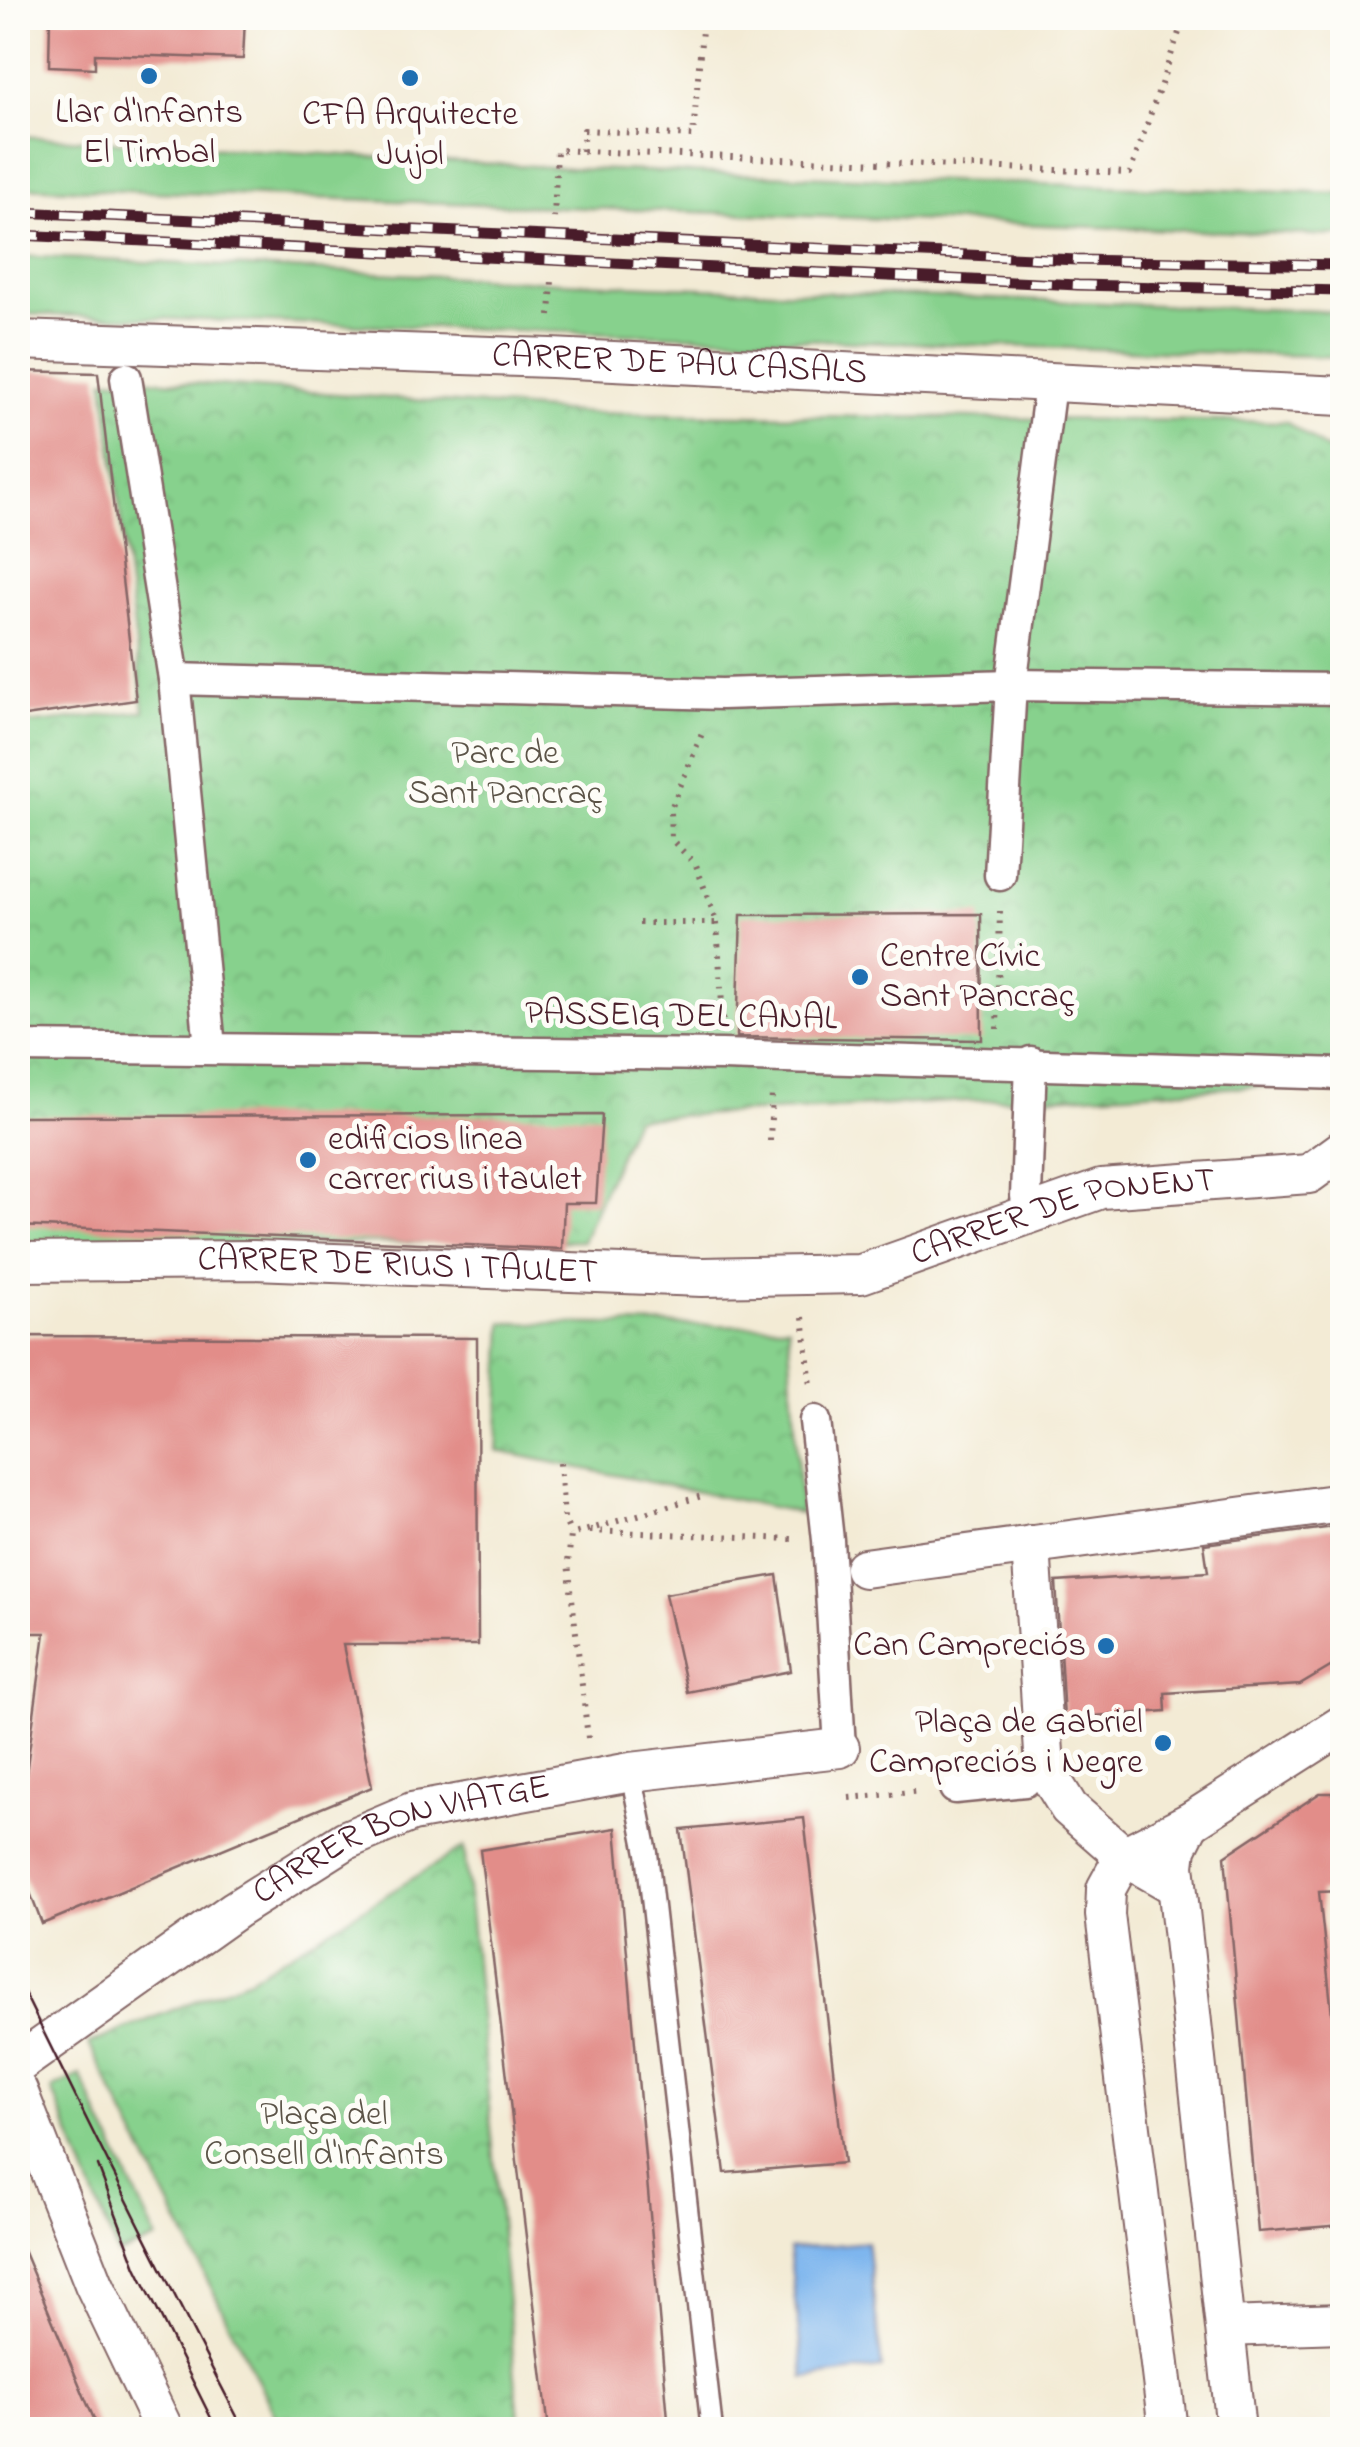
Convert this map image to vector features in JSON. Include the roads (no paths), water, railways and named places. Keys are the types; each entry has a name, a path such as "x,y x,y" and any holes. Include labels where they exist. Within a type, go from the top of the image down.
{"street":[{"name":"CARRER DE PAU CASALS","path":"18,340 550,358 1342,396"},
{"path":"126,378 174,679 210,1047"},
{"path":"1000,875 1011,685 1048,400"},
{"path":"174,679 722,694 1011,685 1342,689"},
{"name":"PASSEIG DEL CANAL","path":"18,1047 722,1055 1342,1074"},
{"path":"1026,1196 1031,1062"},
{"name":"CARRER DE PONENT","path":"780,1276 861,1274 1102,1189 1309,1174 1342,1150"},
{"name":"CARRER DE RIUS I TAULET","path":"18,1262 254,1260 780,1276"},
{"path":"815,1421 828,1540 840,1748"},
{"path":"864,1568 1342,1503"},
{"path":"1031,1544 1045,1769 1069,1808 1124,1856 1176,1886"},
{"path":"1168,2430 1105,1915 1106,1889 1124,1856 1327,1746 1342,1725"},
{"name":"CARRER BON VIATGE","path":"18,2064 235,1910 346,1840 412,1812 631,1772 840,1748"},
{"path":"955,1788 1025,1781"},
{"path":"1190,1822 1177,1848 1176,1886 1236,2430"},
{"path":"18,2091 94,2284 164,2430"},
{"path":"1226,2327 1342,2323"}],"lane":[{"path":"631,1772 647,1853 712,2430"}],"water":[{"path":"867,2242 882,2368 804,2378 789,2249"}],"tram line":[{"path":"18,1980 244,2430"},
{"path":"98,2166 136,2267 217,2430"}],"railway":[{"path":"18,212 1077,260 1342,265"},
{"path":"18,235 1078,285 1342,291"}],"place":[{"name":"Llar d'Infants El Timbal","path":"149,76"},
{"name":"CFA Arquitecte Jujol","path":"410,78"},
{"name":"Centre Cívic Sant Pancraç","path":"860,977"},
{"name":"edificios linea carrer rius i taulet","path":"308,1160"},
{"name":"Can Campreciós","path":"1106,1646"},
{"name":"Plaça de Gabriel Campreciós i Negre","path":"1163,1743"}],"park label":[{"name":"Parc de Sant Pancraç","path":"505,774"},
{"name":"Plaça del Consell d'Infants","path":"324,2135"}]}
